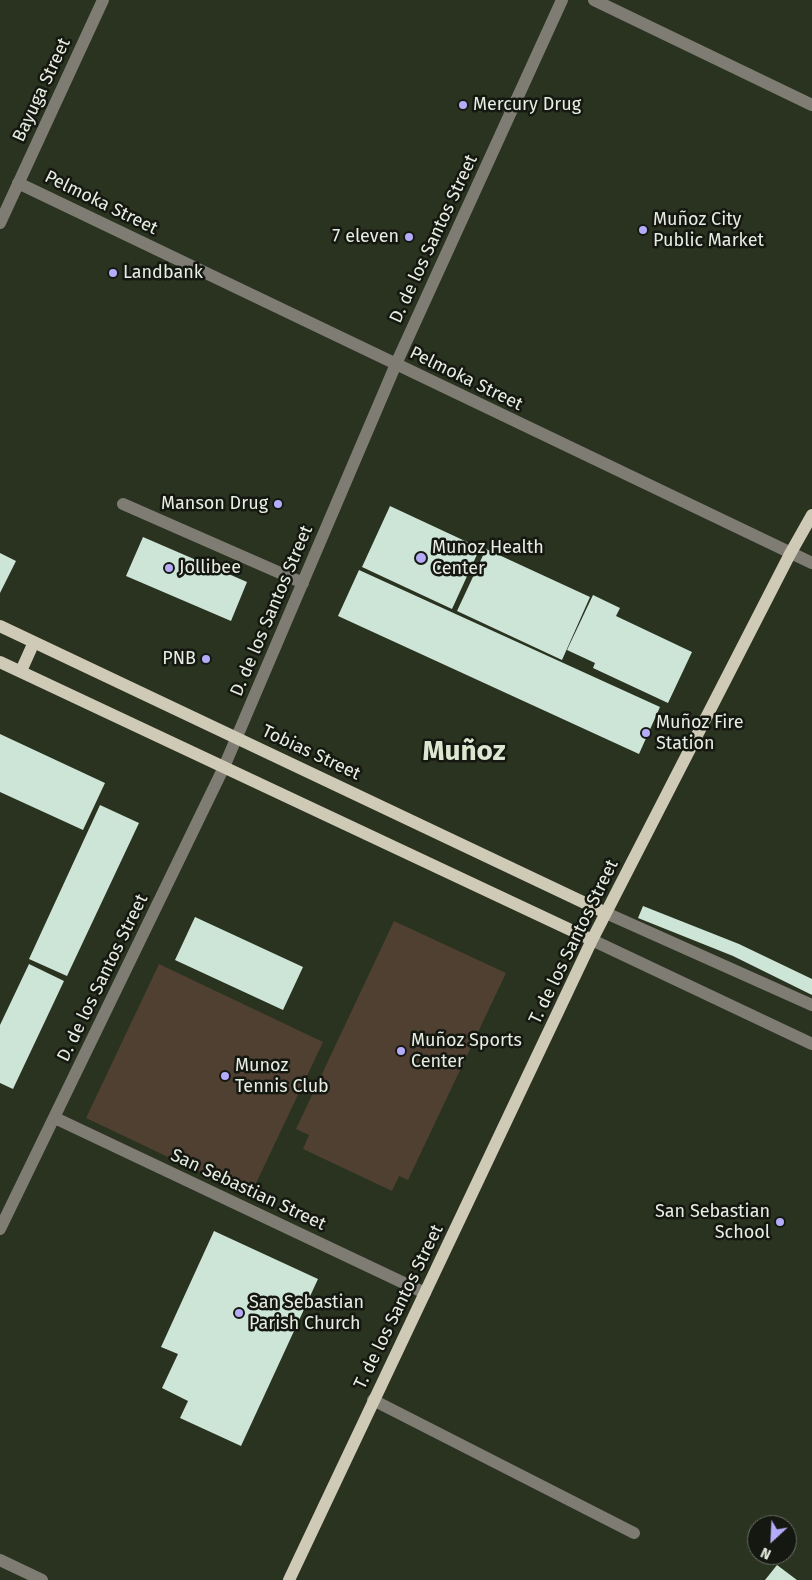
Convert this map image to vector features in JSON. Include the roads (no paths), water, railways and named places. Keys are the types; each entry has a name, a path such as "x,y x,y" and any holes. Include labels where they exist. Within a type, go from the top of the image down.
{"main road":[{"name":"T. de los Santos Street","path":"289,1580 592,940 790,554 812,515"},
{"name":"Tobias Street","path":"0,626 606,913"},
{"path":"21,671 34,642"},
{"path":"0,662 592,940"}],"street":[{"name":"Bayuga Street","path":"0,223 104,0"},
{"name":"D. de los Santos Street","path":"0,1230 224,766 396,364 562,0"},
{"path":"594,0 812,105"},
{"name":"Pelmoka Street","path":"18,183 812,563"},
{"path":"123,504 303,583"},
{"path":"606,913 812,1006"},
{"path":"592,940 812,1044"},
{"name":"San Sebastian Street","path":"55,1118 425,1293"},
{"path":"374,1400 634,1533"},
{"path":"0,1560 42,1580"}],"place":[{"name":"Mercury Drug","path":"463,105"},
{"name":"Muñoz City Public Market","path":"643,230"},
{"name":"7 eleven","path":"409,237"},
{"name":"Landbank","path":"113,273"},
{"name":"Manson Drug","path":"278,504"},
{"name":"Munoz Health Center","path":"421,558"},
{"name":"Jollibee","path":"169,568"},
{"name":"PNB","path":"206,659"},
{"name":"Muñoz Fire Station","path":"646,733"},
{"name":"Muñoz Sports Center","path":"401,1051"},
{"name":"Munoz Tennis Club","path":"225,1076"},
{"name":"San Sebastian School","path":"780,1222"},
{"name":"San Sebastian Parish Church","path":"239,1313"}],"district":[{"name":"Muñoz","path":"464,752"}]}
